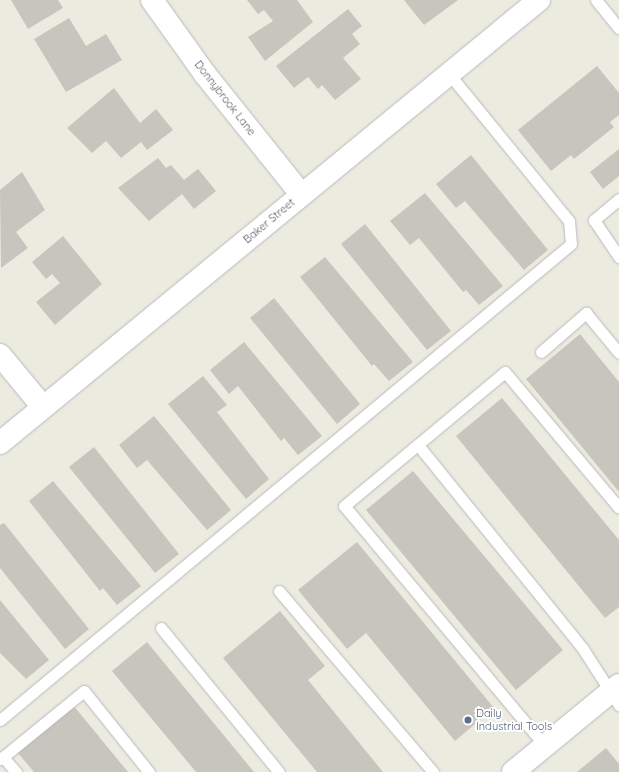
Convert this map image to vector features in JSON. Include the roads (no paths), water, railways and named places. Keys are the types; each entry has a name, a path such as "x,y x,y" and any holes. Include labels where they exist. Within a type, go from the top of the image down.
{"main road":[{"name":"Donnybrook Lane","path":"152,0 204,73 301,194"},
{"name":"Baker Street","path":"0,443 301,194 539,0"},
{"path":"0,355 43,407"},
{"path":"513,772 545,746 616,695"}],"lane":[{"path":"596,0 619,28"},
{"path":"0,720 571,244 569,221 449,74"},
{"path":"619,199 594,220 619,257"},
{"path":"541,352 586,313 619,353"},
{"path":"545,746 344,506 505,372 619,508"},
{"path":"418,445 583,649 616,695"},
{"path":"279,591 433,772"},
{"path":"161,628 279,772"},
{"path":"16,772 2,758 84,691 149,772"}],"place":[{"name":"Daily Industrial Tools","path":"468,720"}]}
